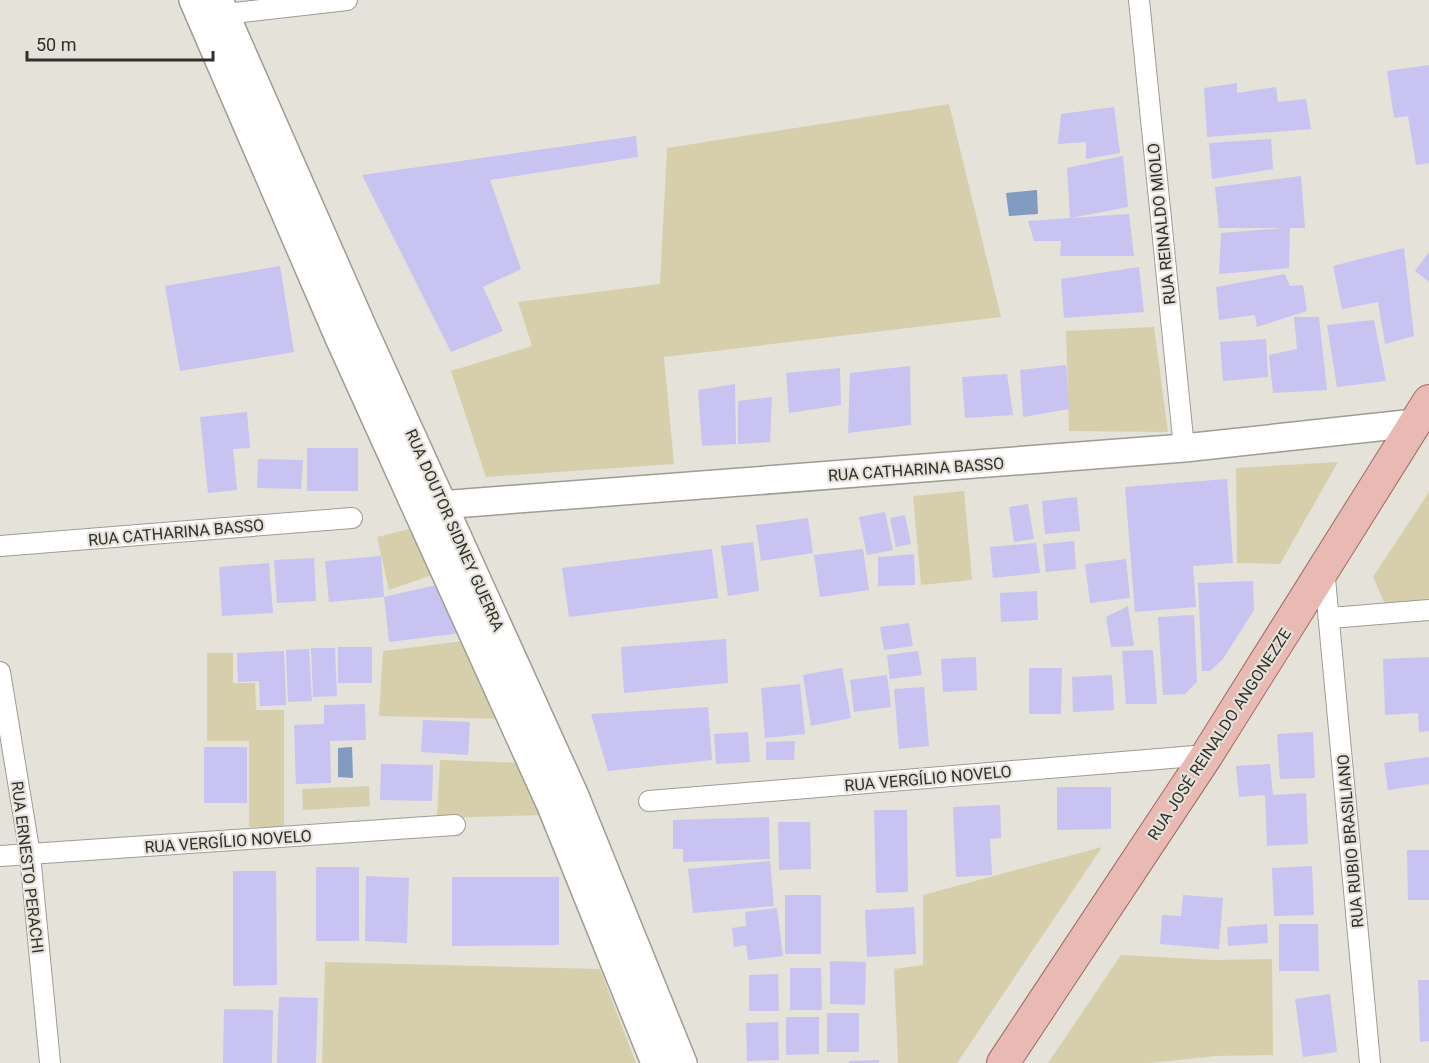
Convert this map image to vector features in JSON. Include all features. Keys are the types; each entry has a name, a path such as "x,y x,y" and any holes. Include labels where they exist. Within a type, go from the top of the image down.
{"main road":[{"name":"RUA DOUTOR SIDNEY GUERRA","path":"210,9 443,505 575,796 683,1063"},
{"name":"RUA DOUTOR SIDNEY GUERRA","path":"210,9 339,338 551,806 654,1063"},
{"name":"RUA CATHARINA BASSO","path":"416,507 1184,448 1422,412"},
{"name":"RUA JOSÉ REINALDO ANGONEZZE","path":"1003,1063 1207,755 1422,412"}],"street":[{"path":"210,9 347,0"},
{"name":"RUA REINALDO MIOLO","path":"1139,0 1184,448"},
{"name":"RUA CATHARINA BASSO","path":"0,546 352,518"},
{"name":"RUA RUBIO BRASILIANO","path":"1324,568 1370,1063"},
{"path":"1330,618 1429,610"},
{"name":"RUA ERNESTO PERACHI","path":"0,672 30,855 50,1063"},
{"name":"RUA VERGÍLIO NOVELO","path":"649,801 1207,755"},
{"name":"RUA VERGÍLIO NOVELO","path":"0,856 455,825"}],"shaded area":[{"path":"949,104 1001,317 664,357 674,464 486,477 451,371 532,346 518,302 660,284 667,148"},
{"path":"1154,327 1168,432 1069,431 1066,331"},
{"path":"1338,462 1280,564 1237,563 1236,468"},
{"path":"964,491 972,580 921,585 913,496"},
{"path":"1429,492 1429,599 1385,604 1373,577"},
{"path":"414,528 435,574 389,590 377,537"},
{"path":"463,641 505,719 379,716 383,651"},
{"path":"207,653 233,653 233,683 255,683 256,710 284,710 284,827 249,827 249,741 207,741"},
{"path":"440,760 521,763 544,815 437,818"},
{"path":"369,786 370,806 303,810 302,789"},
{"path":"1102,847 957,1063 898,1063 894,969 923,965 923,895"},
{"path":"1121,955 1215,960 1272,959 1273,1055 1216,1056 1149,1063 1048,1063"},
{"path":"325,962 600,969 636,1063 322,1063"}],"water":[{"path":"1037,190 1038,214 1009,216 1006,193"},
{"path":"352,747 353,778 338,777 338,748"}],"building":[{"path":"1429,65 1429,163 1416,165 1408,116 1394,118 1387,71"},
{"path":"1237,83 1237,93 1276,87 1278,102 1306,99 1311,129 1207,137 1204,88"},
{"path":"1114,107 1120,153 1086,159 1086,142 1058,144 1061,114"},
{"path":"636,136 638,157 490,180 521,269 483,287 503,331 451,352 362,175"},
{"path":"1271,139 1273,169 1212,179 1209,143"},
{"path":"1123,156 1128,207 1070,218 1067,168"},
{"path":"1301,176 1305,228 1290,228 1289,268 1219,274 1221,233 1285,228 1219,228 1215,187"},
{"path":"1129,214 1134,256 1060,256 1061,241 1034,241 1028,221"},
{"path":"1404,248 1414,336 1385,344 1378,302 1342,309 1333,266"},
{"path":"1429,252 1429,282 1415,271"},
{"path":"280,266 294,352 180,371 165,286"},
{"path":"1139,267 1144,312 1064,318 1061,279"},
{"path":"1285,274 1290,286 1303,285 1307,311 1257,327 1255,315 1219,320 1216,287"},
{"path":"1294,317 1319,317 1327,390 1273,393 1269,355 1297,349"},
{"path":"1374,320 1386,381 1337,387 1327,325"},
{"path":"1266,339 1268,377 1223,381 1220,342"},
{"path":"1066,365 1069,409 1023,417 1020,370"},
{"path":"910,366 911,425 848,433 850,373"},
{"path":"840,368 841,405 789,413 786,373"},
{"path":"1007,374 1013,415 965,418 962,377"},
{"path":"735,384 736,444 702,446 698,390"},
{"path":"772,397 770,442 738,444 738,401"},
{"path":"247,412 250,448 233,449 237,490 208,493 200,417"},
{"path":"307,448 358,448 358,491 307,491"},
{"path":"258,459 303,460 301,489 257,488"},
{"path":"1227,479 1233,563 1193,566 1196,607 1135,612 1125,487"},
{"path":"1077,497 1080,531 1045,534 1042,501"},
{"path":"1028,504 1034,539 1014,542 1009,507"},
{"path":"885,512 893,550 867,555 859,517"},
{"path":"905,515 911,544 896,547 890,518"},
{"path":"808,518 813,553 761,561 756,525"},
{"path":"1074,541 1076,569 1046,572 1043,544"},
{"path":"753,542 759,591 728,596 721,546"},
{"path":"1036,543 1040,573 993,578 990,547"},
{"path":"712,549 718,598 569,617 562,568"},
{"path":"863,549 869,590 820,597 814,555"},
{"path":"914,554 915,585 878,586 878,557"},
{"path":"381,556 384,597 329,602 325,561"},
{"path":"314,558 316,601 277,603 274,560"},
{"path":"1126,559 1130,598 1090,603 1085,564"},
{"path":"269,563 273,613 222,616 219,567"},
{"path":"1253,581 1254,610 1223,659 1210,671 1202,671 1198,583"},
{"path":"436,585 461,633 389,642 384,597"},
{"path":"1037,591 1038,620 1001,622 1000,593"},
{"path":"1128,606 1134,646 1111,647 1106,617"},
{"path":"1194,615 1197,682 1185,694 1163,695 1158,617"},
{"path":"909,623 913,646 884,650 880,627"},
{"path":"726,639 728,683 624,693 621,647"},
{"path":"338,647 372,647 372,683 338,683"},
{"path":"311,648 335,648 337,696 313,697"},
{"path":"309,649 312,701 288,702 286,650"},
{"path":"1153,650 1157,704 1126,704 1122,651"},
{"path":"284,651 286,705 260,706 259,681 238,682 237,653"},
{"path":"918,651 922,675 890,679 887,655"},
{"path":"976,657 977,690 943,692 941,659"},
{"path":"1429,657 1429,731 1419,732 1418,713 1385,715 1383,659"},
{"path":"842,668 851,718 811,726 803,675"},
{"path":"1029,668 1062,668 1061,714 1029,714"},
{"path":"887,675 891,707 854,712 850,680"},
{"path":"1112,675 1114,710 1073,712 1072,677"},
{"path":"800,684 805,734 765,738 761,688"},
{"path":"924,687 929,746 899,749 894,689"},
{"path":"365,704 366,740 330,741 331,783 296,784 294,725 324,724 324,705"},
{"path":"708,707 712,760 608,771 591,714"},
{"path":"423,720 470,722 468,755 421,752"},
{"path":"748,732 750,762 716,764 714,734"},
{"path":"1313,732 1315,778 1280,779 1277,734"},
{"path":"795,741 794,760 766,760 766,742"},
{"path":"204,747 247,747 247,803 204,803"},
{"path":"1429,757 1429,784 1388,790 1384,763"},
{"path":"381,764 433,765 432,801 380,800"},
{"path":"1270,764 1273,795 1306,793 1308,844 1267,846 1265,795 1239,797 1236,766"},
{"path":"1057,787 1111,787 1111,829 1057,830"},
{"path":"1000,805 1001,838 990,839 992,875 956,877 953,807"},
{"path":"874,810 907,810 908,892 876,893"},
{"path":"769,817 770,859 683,862 683,849 673,849 673,820"},
{"path":"778,822 810,822 811,869 779,870"},
{"path":"1407,850 1429,850 1429,900 1408,900"},
{"path":"770,861 774,906 693,913 688,869"},
{"path":"1312,866 1314,915 1274,916 1272,868"},
{"path":"316,867 359,867 359,941 316,941"},
{"path":"233,871 276,871 277,985 233,986"},
{"path":"366,876 409,878 407,943 365,941"},
{"path":"452,877 559,877 559,945 452,946"},
{"path":"785,895 821,895 821,954 785,954"},
{"path":"1183,895 1223,898 1219,949 1160,944 1162,915 1181,916"},
{"path":"914,907 916,954 867,957 865,910"},
{"path":"777,908 783,956 748,960 746,945 734,947 732,928 746,926 745,912"},
{"path":"1267,924 1268,943 1228,946 1227,927"},
{"path":"1279,924 1318,924 1319,971 1279,971"},
{"path":"830,961 866,962 865,1005 830,1004"},
{"path":"790,968 821,968 822,1010 790,1010"},
{"path":"778,974 779,1011 749,1011 749,975"},
{"path":"1418,980 1429,980 1429,1041 1420,1042"},
{"path":"1330,994 1337,1052 1303,1057 1295,999"},
{"path":"279,997 318,998 316,1063 277,1063"},
{"path":"224,1009 273,1010 272,1063 223,1063"},
{"path":"827,1013 859,1013 859,1052 827,1052"},
{"path":"786,1017 819,1017 819,1054 786,1055"},
{"path":"778,1022 779,1060 747,1061 746,1023"},
{"path":"879,1060 879,1063 849,1063 849,1061"}]}
